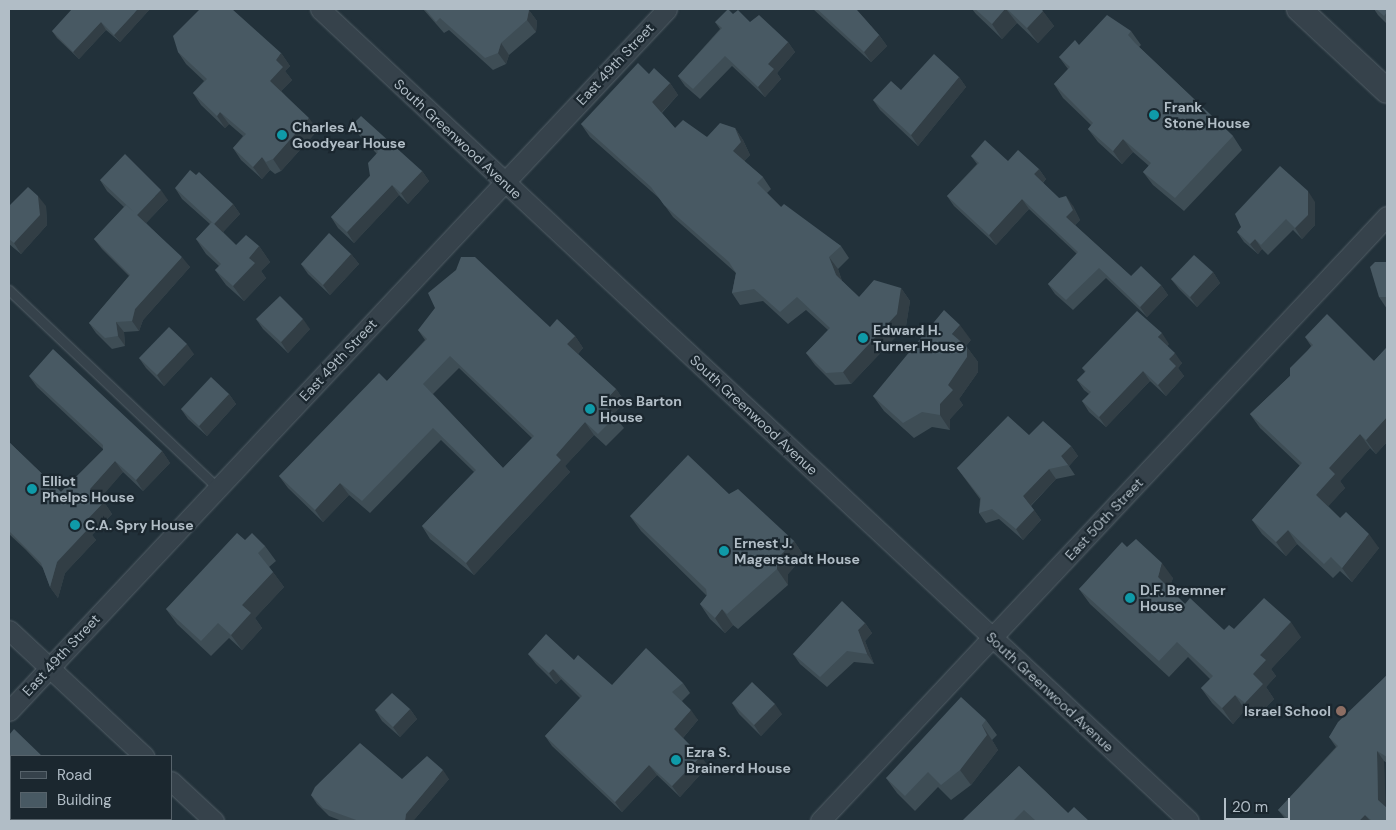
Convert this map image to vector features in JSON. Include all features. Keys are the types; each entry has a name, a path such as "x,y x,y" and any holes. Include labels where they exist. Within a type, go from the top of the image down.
{"street":[{"name":"South Greenwood Avenue","path":"320,9 1189,821"},
{"name":"East 49th Street","path":"9,711 667,9"},
{"path":"1299,9 1387,91"},
{"name":"East 50th Street","path":"820,821 1387,216"},
{"path":"9,630 143,755"},
{"path":"172,782 214,821"}],"lane":[{"path":"9,290 218,488"}],"building":[{"path":"72,9 138,9 114,35 101,22 73,52 52,31"},
{"path":"200,9 232,9 281,53 276,60 283,67 270,81 309,118 273,159 266,162 262,157 253,167 233,148 246,134 220,112 217,116 193,93 207,79 178,52 173,36"},
{"path":"425,9 529,10 527,20 501,43 498,53 485,58 440,18 436,22"},
{"path":"728,9 733,14 738,10 750,22 759,15 788,42 768,64 774,69 758,87 725,56 693,89 678,76 722,28 715,22"},
{"path":"817,9 856,9 879,35 864,52"},
{"path":"975,9 1005,9 992,24"},
{"path":"1007,9 1041,9 1043,11 1027,28"},
{"path":"1376,9 1387,9 1387,12 1384,16"},
{"path":"1107,15 1131,31 1128,35 1135,43 1233,136 1175,198 1143,172 1151,163 1123,139 1113,151 1088,129 1093,123 1054,84 1070,67 1059,57 1075,40 1079,45"},
{"path":"934,54 959,77 911,135 873,100 891,81 901,90"},
{"path":"638,63 649,74 654,68 670,83 652,102 675,128 683,120 707,137 720,123 735,128 741,142 733,151 763,177 757,183 781,207 784,204 841,246 829,257 836,275 859,297 874,280 901,288 897,314 843,372 826,373 806,353 830,328 797,297 780,312 754,289 732,293 736,273 729,262 664,205 651,187 581,124"},
{"path":"361,116 422,171 401,193 392,185 347,232 331,217 370,176 368,163 378,152 352,125"},
{"path":"985,140 1008,161 1018,150 1039,169 1034,174 1059,198 1066,196 1073,210 1066,217 1131,276 1141,266 1161,285 1140,307 1099,268 1066,300 1048,284 1078,252 1022,199 989,235 947,196 979,163 971,156"},
{"path":"125,154 161,190 137,215 182,257 135,309 132,321 116,322 118,336 105,338 89,323 130,275 94,239 126,205 135,213 100,180"},
{"path":"1280,166 1308,191 1308,215 1295,228 1286,219 1261,245 1255,239 1250,244 1237,232 1241,227 1235,214"},
{"path":"190,170 196,175 199,172 233,204 214,224 175,188"},
{"path":"28,187 38,196 40,215 14,243 9,239 9,204"},
{"path":"212,222 236,245 246,235 259,246 249,258 255,263 233,286 215,270 221,264 196,239"},
{"path":"329,233 351,254 323,285 301,264"},
{"path":"1194,255 1213,272 1190,297 1171,279"},
{"path":"461,257 475,257 550,327 557,319 575,336 567,344 616,389 603,403 616,416 598,434 585,422 556,455 561,460 466,563 422,526 476,470 433,428 362,501 340,483 315,510 279,476 379,373 387,381 427,339 418,330 435,308 428,293 456,270","holes":["450,356 534,436 503,468 423,384"]},
{"path":"1375,262 1387,262 1387,297 1379,297 1370,267"},
{"path":"280,296 303,319 281,342 256,319"},
{"path":"944,310 960,325 952,334 967,347 967,357 948,385 953,390 940,404 940,415 922,412 903,423 873,396"},
{"path":"1137,311 1162,333 1158,337 1175,353 1169,359 1176,366 1158,385 1143,371 1099,417 1082,401 1091,392 1077,380 1086,371 1082,368"},
{"path":"1327,314 1374,361 1387,347 1387,417 1366,440 1360,434 1329,468 1335,474 1316,495 1340,518 1346,512 1369,534 1342,568 1331,557 1324,564 1288,530 1276,542 1252,520 1302,463 1250,414 1290,376 1290,368 1313,345 1305,337"},
{"path":"169,327 187,344 157,375 139,358"},
{"path":"53,349 162,451 136,480 115,461 90,489 104,502 83,524 88,529 57,562 50,587 41,563 9,531 9,442 61,492 103,450 103,445 29,376"},
{"path":"211,377 229,394 199,426 181,409"},
{"path":"1008,416 1029,435 1043,421 1071,446 1061,456 1068,465 1049,469 1023,496 1034,510 1016,529 992,509 979,513 981,498 957,468"},
{"path":"688,455 729,494 738,489 794,541 777,559 777,569 727,614 722,609 715,618 700,604 707,595 706,589 630,516"},
{"path":"237,533 245,540 252,533 265,546 258,553 273,572 242,605 251,613 231,635 218,623 201,641 166,609"},
{"path":"1136,539 1162,563 1158,577 1185,604 1190,598 1224,630 1229,625 1234,629 1264,598 1291,622 1260,655 1266,660 1253,674 1263,684 1245,703 1235,695 1222,708 1201,688 1213,676 1177,642 1159,661 1079,589 1122,542 1127,547"},
{"path":"842,601 865,623 858,630 867,654 847,651 820,677 793,654"},
{"path":"546,634 574,660 578,655 612,685 646,648 683,683 672,692 691,710 674,729 701,756 672,786 649,765 615,802 545,736 582,696 553,669 549,673 528,654"},
{"path":"1387,675 1387,757 1377,751 1378,800 1387,808 1387,821 1372,821 1365,815 1359,821 1291,821 1278,810 1338,746 1329,737 1338,722"},
{"path":"752,682 775,704 754,725 732,703"},
{"path":"392,693 410,709 393,727 375,710"},
{"path":"961,697 986,720 982,725 987,735 960,770 941,785 928,772 905,796 886,778"},
{"path":"14,729 41,755 10,755 10,820 129,821 9,821 9,735"},
{"path":"360,743 402,779 427,756 443,770 406,814 405,821 359,821 323,808 311,795 315,787"},
{"path":"1019,766 1068,813 1074,807 1089,821 1036,821 1024,810 1013,821 962,821"}],"place":[{"name":"Frank Stone House","path":"1154,115"},
{"name":"Charles A. Goodyear House","path":"282,135"},
{"name":"Edward H. Turner House","path":"863,338"},
{"name":"Enos Barton House","path":"590,409"},
{"name":"Elliot Phelps House","path":"32,489"},
{"name":"C.A. Spry House","path":"75,525"},
{"name":"Ernest J. Magerstadt House","path":"724,551"},
{"name":"D.F. Bremner House","path":"1130,598"},
{"name":"Israel School","path":"1341,711"},
{"name":"Ezra S. Brainerd House","path":"676,760"}]}
